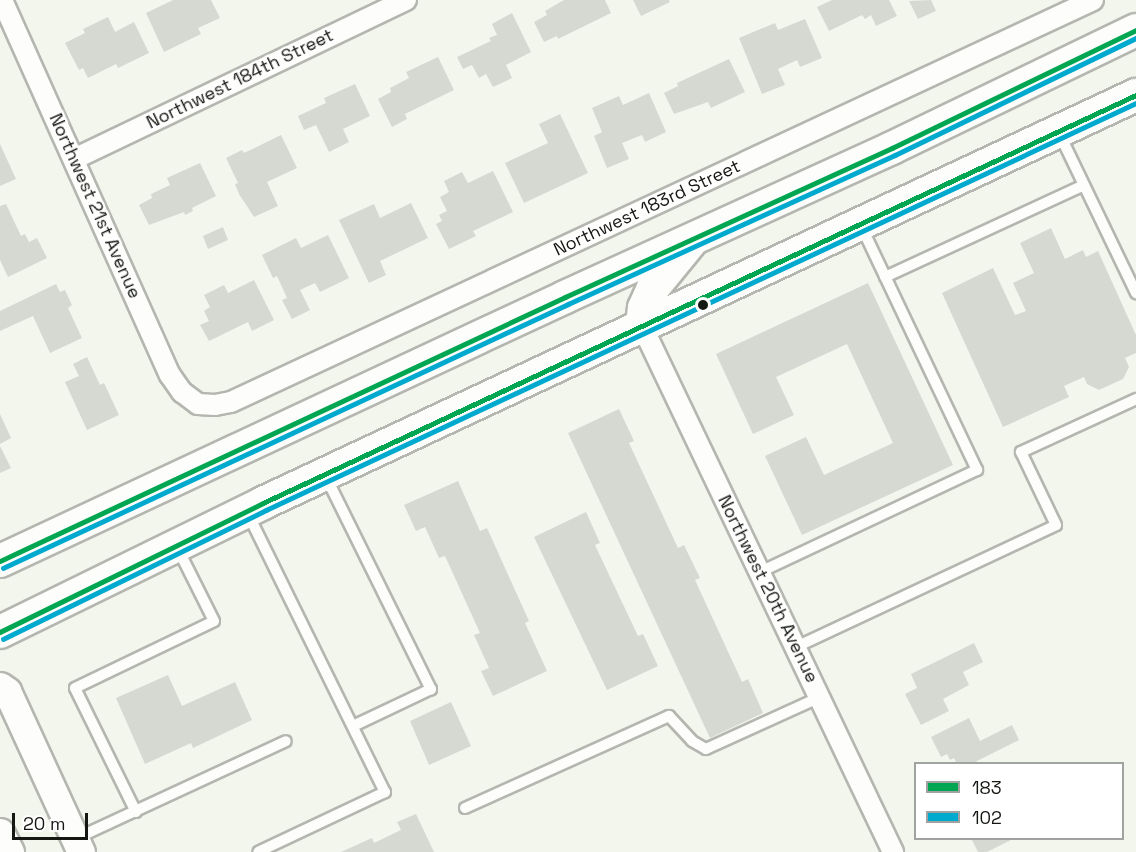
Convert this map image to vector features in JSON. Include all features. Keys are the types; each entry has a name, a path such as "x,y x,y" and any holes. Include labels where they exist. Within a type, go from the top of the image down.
{"main road":[{"path":"0,561 695,237 892,148 1136,30"},
{"path":"0,632 325,474 1059,133 1136,95"},
{"path":"642,326 644,308 653,288 695,237"},
{"path":"0,686 6,691 78,845"},
{"path":"0,832 10,852"}],"street":[{"name":"Northwest 21st Avenue","path":"2,0 170,375 183,392 198,404"},
{"name":"Northwest 184th Street","path":"74,159 406,0"},
{"name":"Northwest 183rd Street","path":"198,404 215,405 231,402 1093,0"},
{"name":"Northwest 20th Avenue","path":"642,326 893,852"}],"lane":[{"path":"1059,133 1136,293"},
{"path":"885,277 1084,185"},
{"path":"760,572 977,470 861,225"},
{"path":"796,647 1056,525 1021,452 1136,399"},
{"path":"325,474 431,690 353,726"},
{"path":"247,511 385,792 258,852"},
{"path":"136,812 75,688 214,621 176,545"},
{"path":"465,808 669,716 692,741 706,749 819,698"},
{"path":"78,845 136,812 286,741"}],"building":[{"path":"173,0 211,0 220,18 198,28 201,34 164,52 146,13"},
{"path":"564,0 605,0 611,13 558,39 557,36 544,42 534,22 547,15 545,11"},
{"path":"633,0 669,0 670,2 641,16"},
{"path":"832,0 889,0 897,16 876,26 871,15 865,19 862,15 829,31 817,7"},
{"path":"931,0 936,11 918,19 909,1"},
{"path":"512,13 531,52 506,65 512,78 493,87 486,74 479,78 472,65 463,69 457,57 491,41 489,38 497,35 492,24"},
{"path":"108,17 115,32 134,22 149,53 118,68 116,64 88,78 83,68 79,70 65,43 85,33 83,29"},
{"path":"805,19 822,58 800,67 797,60 778,69 785,85 762,94 739,38 775,23 778,30"},
{"path":"438,57 454,90 405,114 407,119 392,127 378,99 391,92 390,88 409,78 406,72"},
{"path":"729,59 745,92 711,108 708,102 674,114 664,93 678,86 677,83"},
{"path":"355,84 370,116 343,129 349,142 329,152 316,125 304,130 298,116 326,103 324,98"},
{"path":"649,93 666,132 645,142 642,135 622,143 629,159 607,168 594,136 602,132 592,108 619,96 623,105"},
{"path":"560,114 588,173 524,203 505,163 548,143 539,124"},
{"path":"281,135 297,168 267,182 278,206 254,217 239,194 235,184 238,183 226,158 242,150 244,153"},
{"path":"0,144 16,179 0,186"},
{"path":"200,163 216,196 192,208 193,211 185,215 184,212 149,225 139,205 152,198 151,194 170,185 167,178"},
{"path":"493,171 513,212 473,231 476,236 449,249 436,224 442,221 439,215 447,211 440,197 449,192 444,181 462,172 468,183"},
{"path":"411,203 428,238 380,261 386,275 369,283 339,220 374,204 380,218"},
{"path":"6,204 21,236 25,234 29,242 37,238 47,258 8,277 0,260 0,206"},
{"path":"223,227 228,240 208,249 203,236"},
{"path":"1051,228 1065,259 1083,250 1086,257 1098,251 1136,335 1136,353 1125,358 1129,367 1123,379 1099,390 1087,384 1084,377 1064,386 1069,397 1003,427 942,293 993,268 1015,315 1026,311 1013,283 1034,273 1020,243"},
{"path":"328,235 349,278 320,292 315,283 300,290 310,310 292,319 282,300 287,298 277,276 273,278 262,255 296,238 301,248"},
{"path":"254,280 274,320 252,331 248,322 209,341 200,325 209,321 204,311 210,307 204,295 224,285 228,293"},
{"path":"868,283 953,465 802,535 765,456 806,437 824,475 893,443 847,344 776,377 794,415 753,434 716,354"},
{"path":"56,284 60,292 65,290 72,305 68,308 82,338 50,353 33,316 0,331 0,311"},
{"path":"87,357 100,385 104,383 119,415 87,430 65,382 79,376 73,364"},
{"path":"619,409 634,441 629,443 678,548 684,545 700,578 695,580 742,682 748,679 763,713 710,738 568,433"},
{"path":"0,414 11,438 0,444"},
{"path":"0,446 11,468 0,473"},
{"path":"458,481 480,531 487,528 529,621 525,623 547,671 493,696 481,671 489,668 474,635 480,633 445,556 439,558 425,527 416,531 404,505"},
{"path":"586,512 600,543 595,545 638,636 643,634 658,666 607,690 534,537"},
{"path":"974,643 983,662 963,672 969,685 943,699 949,711 921,725 905,694 917,688 911,674"},
{"path":"168,675 182,706 235,682 252,720 193,748 191,743 145,764 116,698"},
{"path":"451,702 471,746 429,765 410,721"},
{"path":"969,718 980,741 1012,725 1019,740 975,762 956,762 954,758 950,760 947,754 941,757 931,737"},
{"path":"416,814 434,852 341,852 372,838 374,843 401,830 397,822"},
{"path":"972,840 1011,840 987,852 978,852"}],"transit line":[{"name":"183","path":"0,561 565,297 892,148 1136,30"},
{"name":"102","path":"3,568 568,304 895,155 1136,38"},
{"name":"183","path":"0,632 263,503 1136,95"},
{"name":"102","path":"3,639 266,510 1136,103"}]}
